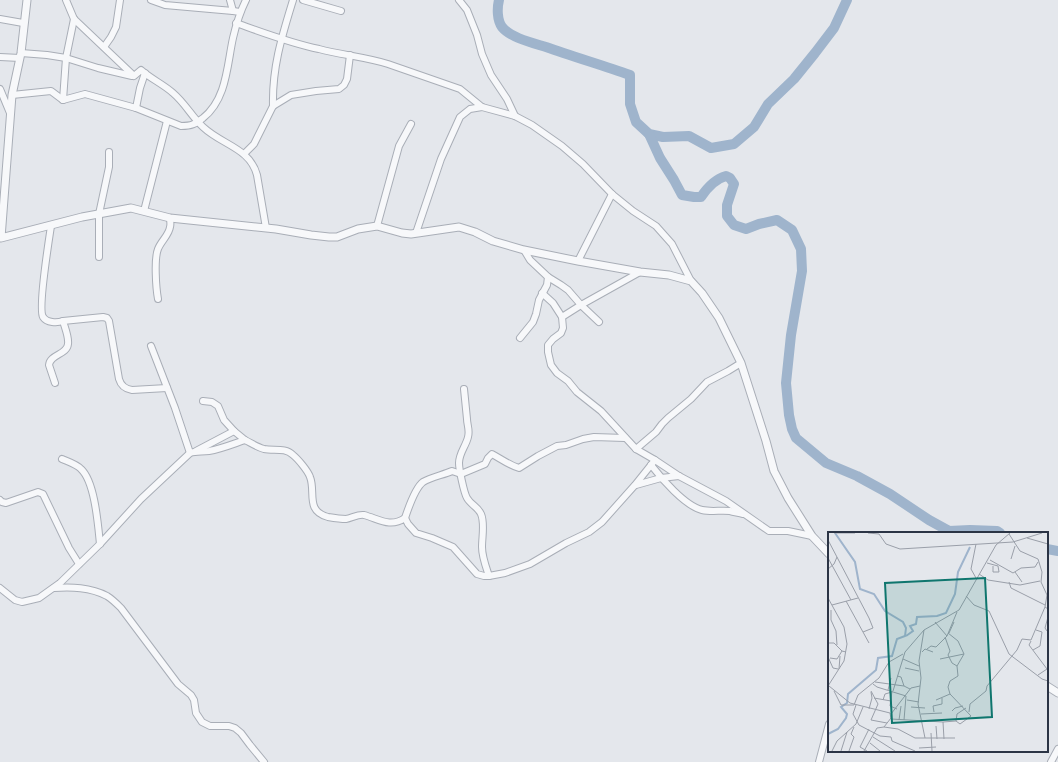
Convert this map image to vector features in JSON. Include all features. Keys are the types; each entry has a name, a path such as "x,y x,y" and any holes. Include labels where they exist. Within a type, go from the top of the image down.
{"street":[{"path":"27,0 20,56 12,95 0,239 99,214 131,208 170,218 266,228 328,237 376,226 411,234 459,227 524,250 640,272 669,275 691,281"},
{"path":"66,0 74,19 134,76"},
{"path":"104,47 116,27 120,0"},
{"path":"151,0 240,12"},
{"path":"230,0 233,11"},
{"path":"63,100 85,94 136,108 181,126 193,125 207,115 220,96 225,82 236,24 246,0"},
{"path":"244,154 254,144 273,106 274,72 281,40 293,0"},
{"path":"303,0 341,11"},
{"path":"459,0 468,10 482,54 491,75 507,99 515,116"},
{"path":"0,19 24,23"},
{"path":"63,100 66,58 74,19"},
{"path":"236,24 281,40 319,50 376,60 460,89 482,107 515,116 532,125 562,146 583,164 612,194 656,226 672,244 691,281 702,293 719,318 741,363 766,441 774,472 788,498 812,536 828,553"},
{"path":"0,57 47,55 66,58 98,68 134,76"},
{"path":"273,106 291,95 339,88 344,85 347,79 350,55"},
{"path":"134,76 141,70 174,93 198,122 211,134 244,154 251,161 255,167 266,228"},
{"path":"136,108 145,73"},
{"path":"0,89 11,115"},
{"path":"12,95 51,91 63,100"},
{"path":"416,233 441,159 460,117 470,109 482,107"},
{"path":"144,211 167,120"},
{"path":"376,226 399,146 411,124"},
{"path":"99,257 99,214 108,167 109,152"},
{"path":"578,261 612,194"},
{"path":"158,299 156,283 157,254 161,243 168,234 170,228 170,218"},
{"path":"51,226 44,282 42,312 44,318 54,322 103,317 107,318 109,321 121,385 132,390 167,388"},
{"path":"524,250 530,260 548,277 568,290 599,322"},
{"path":"562,317 640,272"},
{"path":"520,338 533,322 539,300 547,285 548,277"},
{"path":"542,293 553,303 562,317 563,328 561,333 548,345 551,365 557,373 568,381 577,392 602,411 636,449 653,462 726,501 769,531 788,531 812,536"},
{"path":"55,384 49,362 51,358 66,350 68,346 64,322"},
{"path":"151,346 192,452"},
{"path":"636,449 656,432 668,418 691,399 706,382 741,363"},
{"path":"464,388 469,429 468,437 460,455 459,463 466,497 471,504 478,508 481,515 483,523 483,559 489,576"},
{"path":"203,402 218,406 224,420 245,440 257,447 287,451 293,455 308,472 311,478 313,507 317,511 327,517 348,519 362,515 389,523 400,521 405,518 411,501 419,486 424,481 452,471 461,474 486,464 488,458 492,454 519,468 558,446 594,437 625,438"},
{"path":"0,588 15,600 22,602 39,598 60,583 100,544 141,499 192,452 234,431"},
{"path":"192,452 218,450 245,440"},
{"path":"62,459 82,470 89,482 96,509 100,544"},
{"path":"653,462 661,478 691,506 702,510 718,512 731,511 746,515"},
{"path":"405,518 408,524 416,532 453,547 477,574 489,576 505,573 530,564 588,532 602,522 653,462"},
{"path":"635,485 661,478 679,476"},
{"path":"0,500 6,503 41,492 69,548 79,564"},
{"path":"53,588 84,588 106,595 112,599 121,608 178,684 191,695 194,700 196,713 202,722 210,726 229,726 235,728 241,733 264,762"},
{"path":"1048,687 1058,693"},
{"path":"819,762 828,728"},
{"path":"1051,762 1058,749"}],"waterway":[{"path":"499,0 499,21 506,31 516,37 630,75 630,104 636,122 649,134 663,137 689,136 711,148 734,144 754,127 768,104 794,79 834,28 847,0"},
{"path":"649,134 660,158 682,195 701,197 712,184 718,179 726,176 730,178 734,184 727,205 727,216 734,225 746,229 777,220 792,230 801,249 802,271 791,335 786,383 789,415 792,429 796,438 826,463 857,476 890,494 929,520 949,531 970,530 998,532"},
{"path":"1048,549 1058,551"}]}
